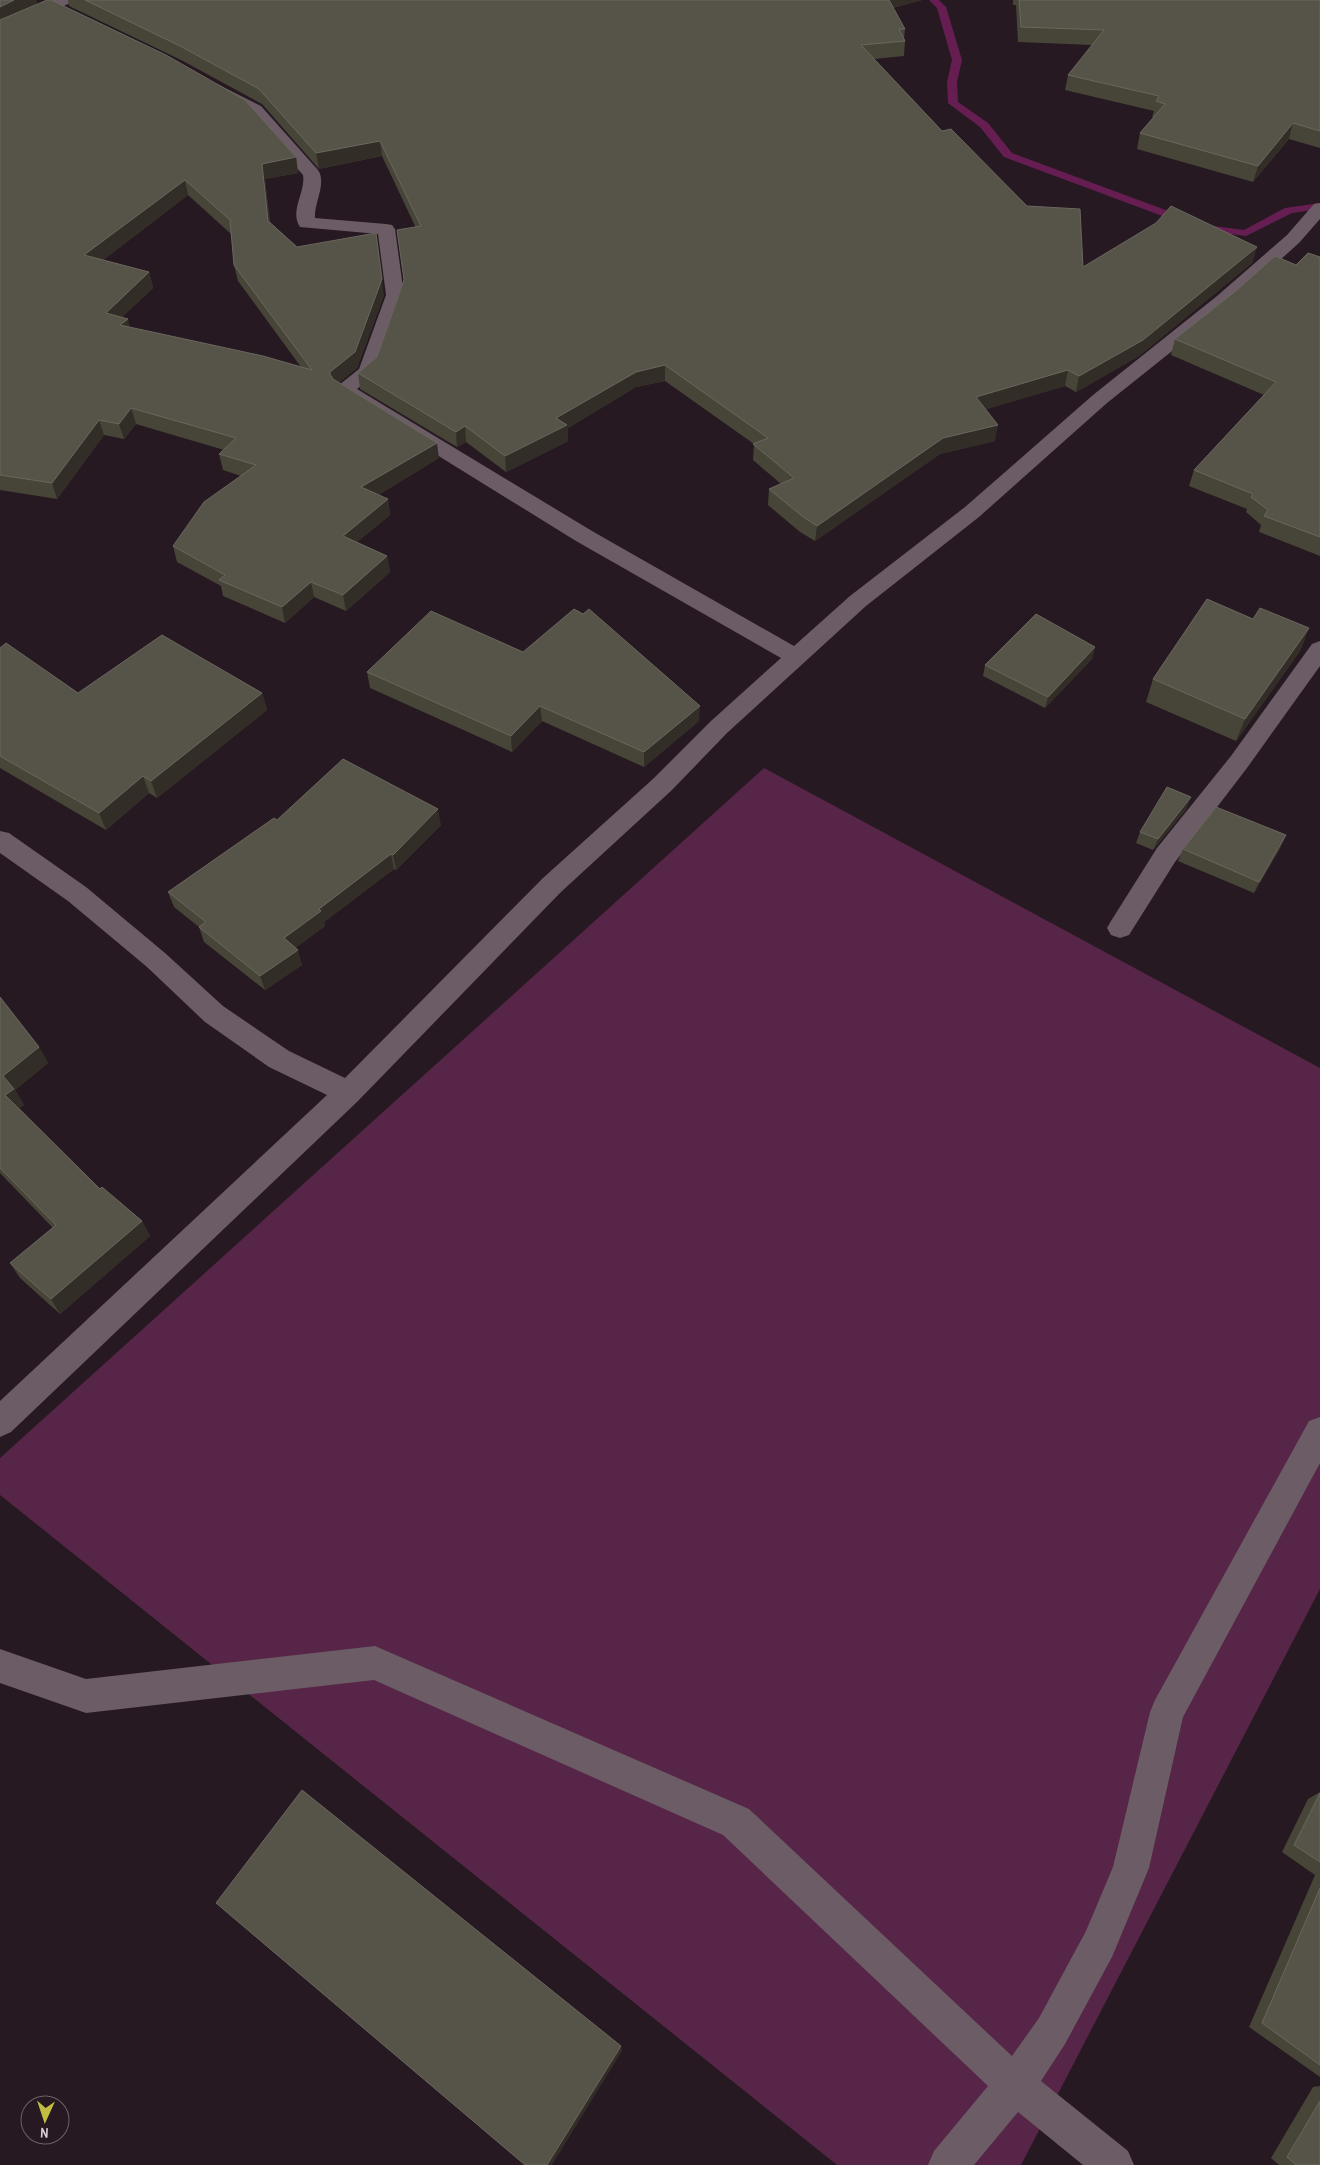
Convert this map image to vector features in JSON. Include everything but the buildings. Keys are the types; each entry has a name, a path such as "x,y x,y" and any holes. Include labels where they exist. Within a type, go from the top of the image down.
{"street":[{"path":"0,32 59,5"},
{"path":"202,81 255,110 312,174 314,182 306,204 306,223 386,229 395,295 368,372 344,389 584,536 796,657"},
{"path":"0,1422 348,1093 552,885 663,784 718,727 858,601 972,512 1100,399 1224,300 1293,239 1320,208"},
{"path":"1120,928 1166,856 1239,762 1320,649"},
{"path":"0,840 78,894 156,960 214,1014 279,1059 348,1093"},
{"path":"948,2165 1015,2085 1052,2031 1099,1944 1130,1868 1149,1795 1167,1712 1320,1432"},
{"path":"0,1666 86,1696 375,1663 736,1822 1015,2085 1114,2165"}],"shaded area":[{"path":"764,768 1320,1068 1320,1589 1021,2165 837,2165 0,1495 0,1458"}],"waterway":[{"path":"934,0 941,7 957,60 952,82 953,103 984,125 1008,155 1204,228 1246,233 1289,210 1320,206"}]}
